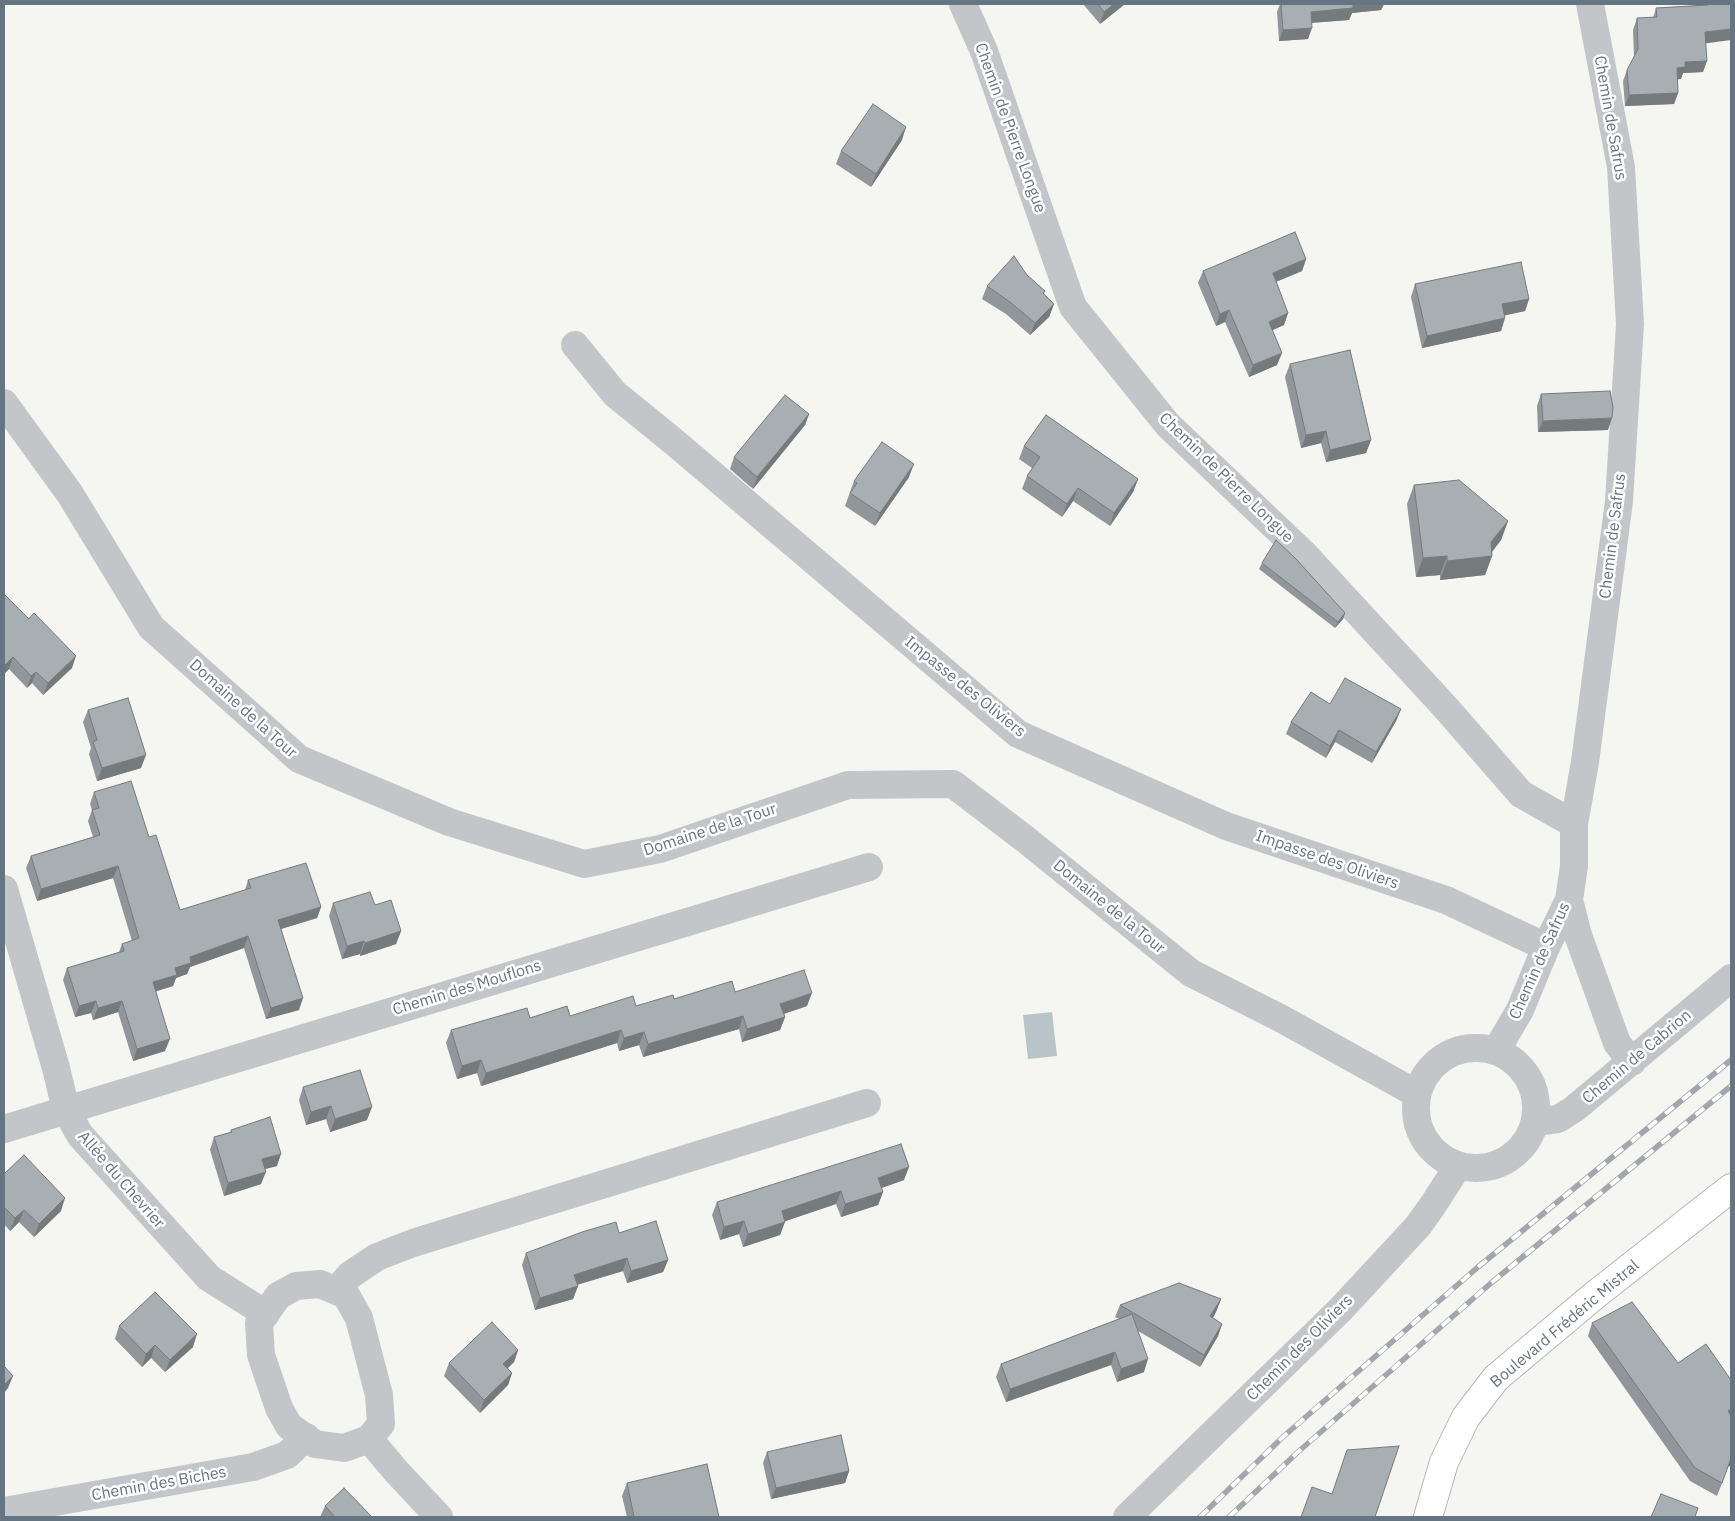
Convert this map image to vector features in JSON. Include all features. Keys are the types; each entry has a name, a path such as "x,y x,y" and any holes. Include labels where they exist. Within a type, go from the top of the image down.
{"main road":[{"name":"Boulevard Frédéric Mistral","path":"1428,1517 1444,1462 1466,1417 1496,1378 1595,1295 1731,1188"}],"street":[{"name":"Chemin de Pierre Longue","path":"963,4 984,51 1073,307 1168,425 1305,555 1446,708 1521,794 1574,824"},
{"name":"Chemin de Safrus","path":"1496,1051 1520,1010 1546,947 1569,900 1574,866 1574,824 1619,501 1630,324 1621,167 1590,4"},
{"name":"Impasse des Oliviers","path":"575,344 615,394 1018,734 1226,826 1446,900 1546,947"},
{"name":"Domaine de la Tour","path":"4,403 70,494 151,627 299,759 450,822 584,864 660,849 848,784 953,784 1025,839 1191,973 1282,1020 1417,1094"},
{"name":"Chemin des Mouflons","path":"66,1110 869,867"},
{"name":"Allée du Chevrier","path":"4,889 56,1068 66,1110 80,1135 209,1278 266,1314"},
{"path":"1569,900 1578,935 1618,1043 1632,1062"},
{"name":"Chemin de Cabrion","path":"1535,1122 1558,1119 1574,1109 1731,978"},
{"path":"1480,1048 1496,1051 1512,1059 1525,1072 1533,1087 1537,1104 1535,1122 1529,1137 1520,1151 1506,1161 1474,1169 1458,1166 1444,1160 1424,1138 1418,1124 1416,1110 1417,1094 1428,1072 1447,1056 1463,1050 1480,1048"},
{"path":"336,1291 350,1275 377,1257 413,1243 866,1103"},
{"path":"4,1129 66,1110"},
{"name":"Chemin des Oliviers","path":"1128,1517 1340,1310 1418,1226 1434,1205 1458,1166"},
{"path":"320,1284 336,1291 346,1296 359,1318 379,1395 381,1424 369,1439 344,1448 315,1444 289,1426 279,1408 261,1355 259,1323 278,1296 296,1286 320,1284"},
{"name":"Chemin des Biches","path":"4,1511 253,1467 286,1455 306,1437"},
{"path":"369,1439 439,1517"}],"shaded area":[{"path":"1052,1012 1057,1056 1028,1059 1023,1015"}],"building":[{"path":"1098,4 1114,4 1104,12"},
{"path":"1281,4 1353,4 1353,8 1311,12 1312,28 1283,30"},
{"path":"1731,4 1731,29 1705,32 1707,61 1685,62 1685,67 1677,68 1678,93 1629,95 1627,70 1638,49 1637,18 1657,17 1656,8"},
{"path":"873,104 906,127 876,174 841,151"},
{"path":"1295,232 1306,259 1273,273 1288,313 1269,322 1282,353 1253,365 1229,310 1220,314 1203,271"},
{"path":"1014,256 1027,275 1045,291 1043,293 1054,304 1035,323 987,286"},
{"path":"1521,262 1529,299 1502,304 1505,318 1427,336 1415,284"},
{"path":"1350,350 1371,440 1330,450 1326,431 1306,435 1290,364"},
{"path":"1610,391 1613,407 1612,418 1543,421 1541,394"},
{"path":"785,395 809,414 757,477 734,457"},
{"path":"1046,415 1138,479 1114,513 1078,488 1067,504 1027,476 1040,457 1024,446"},
{"path":"882,442 914,464 880,513 850,493 857,483 854,481"},
{"path":"1459,480 1508,521 1491,542 1492,556 1447,561 1447,556 1423,558 1414,485"},
{"path":"1276,540 1345,613 1338,622 1262,563"},
{"path":"4,594 29,619 34,613 76,656 48,683 36,672 31,676 13,657 4,666"},
{"path":"1345,678 1401,709 1376,752 1339,730 1330,746 1291,722 1311,692 1330,704"},
{"path":"128,698 146,755 102,768 93,742 97,740 88,710"},
{"path":"131,781 149,837 156,835 180,910 251,888 248,880 306,863 321,907 278,920 303,998 271,1008 248,936 190,957 191,963 175,968 177,975 153,982 170,1039 137,1049 122,1001 98,1008 96,1001 79,1006 67,968 124,951 122,944 139,938 118,866 41,889 31,856 100,835 92,810 99,808 94,792"},
{"path":"370,892 375,905 391,900 401,931 365,943 364,941 347,946 333,903"},
{"path":"804,970 812,993 780,1004 785,1017 747,1029 743,1016 648,1044 644,1032 624,1038 621,1030 486,1073 481,1060 462,1066 451,1030 527,1008 530,1018 567,1006 570,1016 633,996 636,1006 673,995 674,999 732,981 735,992"},
{"path":"360,1070 372,1107 335,1119 331,1106 311,1112 303,1087"},
{"path":"270,1117 281,1154 262,1159 266,1172 228,1183 214,1137"},
{"path":"901,1144 909,1167 878,1178 883,1192 845,1204 841,1191 782,1211 785,1222 748,1234 744,1221 724,1227 717,1202"},
{"path":"24,1155 65,1198 39,1224 24,1210 15,1218 4,1207 4,1174"},
{"path":"656,1221 668,1260 631,1271 627,1258 574,1275 578,1286 540,1298 526,1253 582,1232 616,1222 619,1233"},
{"path":"1179,1283 1221,1299 1210,1316 1222,1324 1204,1355 1120,1305"},
{"path":"155,1292 197,1334 170,1360 155,1345 146,1354 119,1326"},
{"path":"1632,1302 1678,1363 1706,1344 1731,1380 1731,1409 1728,1411 1731,1416 1731,1458 1722,1483 1695,1468 1592,1323"},
{"path":"1132,1314 1148,1359 1121,1369 1115,1352 1010,1389 1001,1364"},
{"path":"492,1322 518,1350 503,1364 512,1373 484,1400 449,1363"},
{"path":"4,1366 13,1376 4,1385"},
{"path":"841,1435 849,1471 776,1488 767,1452"},
{"path":"1399,1446 1375,1517 1301,1517 1312,1487 1332,1494 1347,1450"},
{"path":"707,1464 719,1517 634,1517 627,1483"},
{"path":"344,1488 372,1517 335,1517 325,1506"},
{"path":"1661,1494 1698,1508 1695,1517 1651,1517"}],"railway":[{"path":"1200,1517 1284,1436 1478,1267 1731,1060"},
{"path":"1229,1517 1299,1451 1491,1283 1731,1086"}]}
